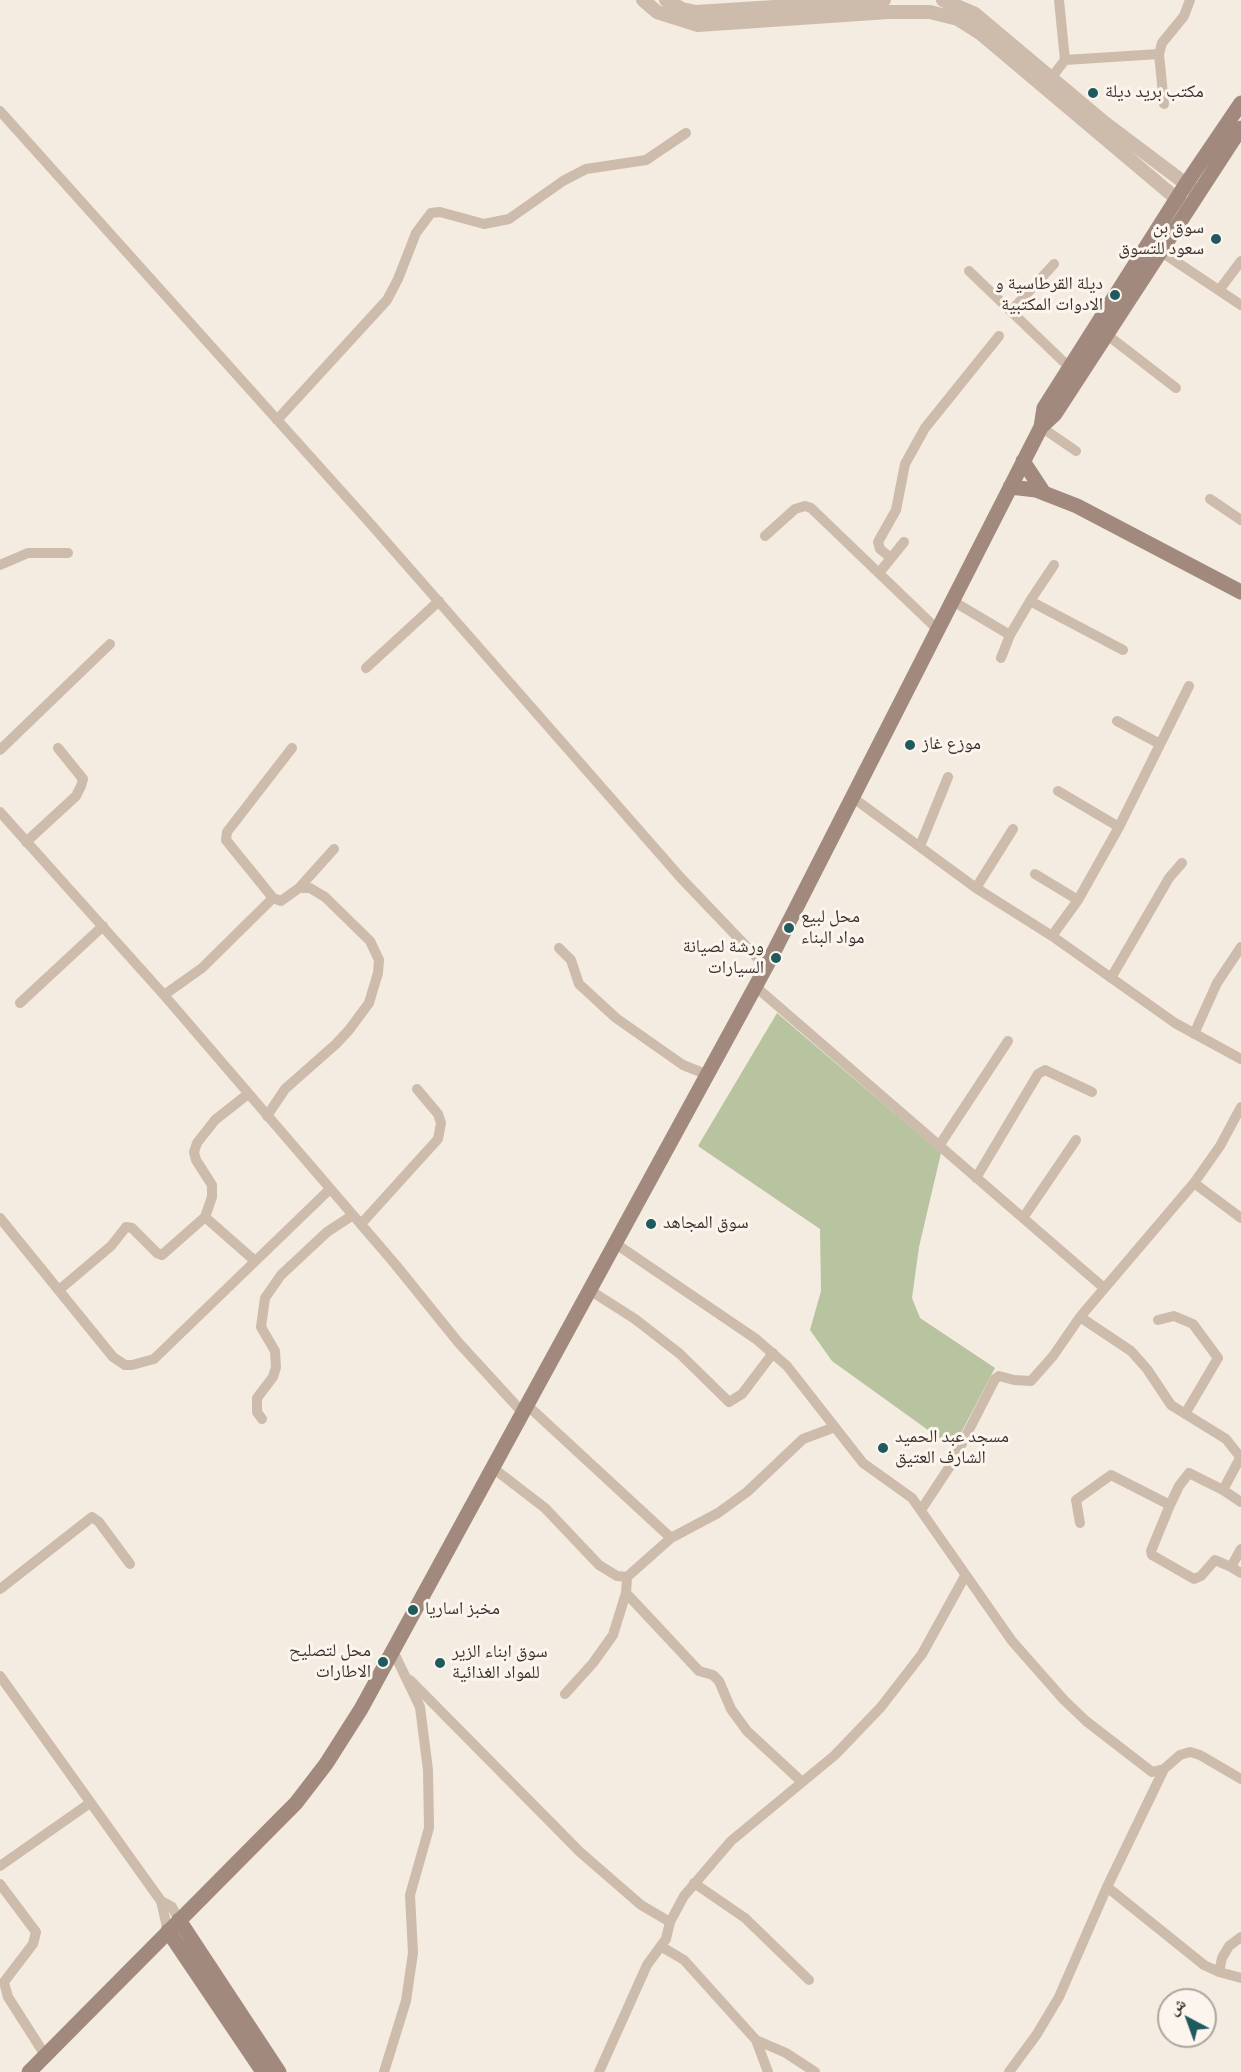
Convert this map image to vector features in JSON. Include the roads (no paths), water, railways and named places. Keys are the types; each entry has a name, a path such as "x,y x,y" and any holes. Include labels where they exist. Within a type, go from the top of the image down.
{"main road":[{"path":"29,2072 301,1796 343,1737 393,1651 756,987 1041,427 1044,408 1069,367 1192,188 1241,104"},
{"path":"1192,188 1241,128"},
{"path":"1041,427 1055,414 1160,250 1182,203"},
{"path":"1023,461 1044,493"},
{"path":"1010,487 1044,493 1077,506 1241,591"},
{"path":"174,1925 262,2072"},
{"path":"174,1925 279,2072"}],"street":[{"path":"643,0 657,12 698,25 752,23 885,0"},
{"path":"666,0 682,9 696,12 750,4 864,5 930,12 958,19 1192,188"},
{"path":"943,0 975,14 1182,203"},
{"path":"1048,82 1065,60 1059,0"},
{"path":"1164,104 1160,54 1162,43 1184,16 1190,0"},
{"path":"750,4 752,23"},
{"path":"1065,60 1160,54"},
{"path":"0,111 439,602 681,878 766,967"},
{"path":"277,420 387,300 399,279 416,233 431,213 440,212 484,224 509,219 563,181 586,169 646,160 686,133"},
{"path":"1160,250 1241,305"},
{"path":"1220,289 1241,261"},
{"path":"1012,310 1054,264"},
{"path":"969,271 1069,367"},
{"path":"1106,334 1176,388"},
{"path":"891,558 880,549 878,542 896,510 905,464 925,428 999,336"},
{"path":"1041,427 1076,451"},
{"path":"1210,499 1241,520"},
{"path":"765,536 795,509 808,507 937,629"},
{"path":"879,573 904,542"},
{"path":"0,565 28,552 68,553"},
{"path":"1001,658 1010,635 1054,565"},
{"path":"951,600 1010,635"},
{"path":"1030,601 1123,650"},
{"path":"366,668 439,602"},
{"path":"0,750 110,644"},
{"path":"1052,936 1078,900 1119,827 1190,686"},
{"path":"1117,721 1160,744"},
{"path":"26,842 75,796 81,786 83,779 58,748"},
{"path":"292,748 227,832 226,837 273,898 284,900 299,888 334,849"},
{"path":"920,846 948,777"},
{"path":"1058,791 1119,827"},
{"path":"852,797 976,888 1052,936 1194,1034 1241,1059"},
{"path":"0,812 164,995 361,1224 458,1342 525,1409 670,1538"},
{"path":"976,888 1013,829"},
{"path":"1111,978 1169,878 1182,863"},
{"path":"1035,874 1078,900"},
{"path":"267,1116 285,1089 349,1030 369,1003 378,973 379,960 370,941 325,897 310,888 299,888"},
{"path":"164,995 209,961 273,898"},
{"path":"20,1004 103,926"},
{"path":"1194,1034 1217,983 1241,947"},
{"path":"559,948 571,960 579,984 616,1018 683,1065 708,1075"},
{"path":"756,987 1104,1288"},
{"path":"939,1146 1008,1041"},
{"path":"976,1178 1038,1074 1045,1070 1092,1092"},
{"path":"361,1224 438,1139 441,1123 438,1114 417,1089"},
{"path":"59,1290 111,1246 126,1227 132,1228 157,1253 162,1255 205,1217 212,1197 212,1185 196,1160 194,1152 197,1143 215,1120 248,1094"},
{"path":"921,1510 952,1463 995,1379 999,1376 1031,1381 1053,1356 1080,1317 1194,1183 1220,1146 1241,1107"},
{"path":"1023,1218 1076,1140"},
{"path":"1194,1183 1241,1218"},
{"path":"0,1218 113,1357 125,1365 144,1364 154,1359 330,1189"},
{"path":"262,1419 257,1412 257,1398 273,1377 276,1367 274,1351 261,1327 265,1298 281,1275 327,1232 353,1215"},
{"path":"205,1217 255,1261"},
{"path":"616,1244 773,1353 862,1463 901,1488 921,1510 964,1576 1011,1641 1064,1700 1097,1731 1149,1770 1156,1772 1164,1770"},
{"path":"591,1291 635,1319 680,1354 729,1402 742,1394 773,1353"},
{"path":"1158,1320 1174,1316 1193,1324 1218,1358 1185,1414"},
{"path":"1080,1317 1131,1352 1147,1369 1166,1400 1226,1439 1241,1458 1223,1490"},
{"path":"565,1694 593,1663 613,1635 626,1593 627,1577 670,1538 718,1513 747,1492 803,1439 835,1427"},
{"path":"493,1468 545,1508 599,1565 617,1576 627,1577"},
{"path":"1241,1502 1189,1473 1179,1486 1151,1551 1152,1555 1194,1579 1202,1576 1215,1560 1236,1570 1241,1549"},
{"path":"1080,1523 1076,1500 1111,1475 1170,1505"},
{"path":"0,1588 92,1517 99,1522 130,1564"},
{"path":"599,2072 647,1965 662,1947 670,1922 694,1882 731,1841 851,1739 896,1690 922,1654 964,1576"},
{"path":"626,1593 699,1671 713,1675 719,1681 731,1709 747,1731 802,1782"},
{"path":"384,2072 406,2001 413,1953 410,1895 429,1828 428,1770 420,1707 393,1651"},
{"path":"403,1673 580,1852 641,1905 670,1922"},
{"path":"0,1676 161,1900 172,1907 174,1925"},
{"path":"1009,2072 1052,2010 1107,1887 1164,1770 1180,1755 1195,1752 1241,1779"},
{"path":"0,1866 90,1803"},
{"path":"694,1882 745,1918 809,1980"},
{"path":"0,1884 36,1932 33,1944 4,1982 8,1997 45,2055"},
{"path":"1107,1887 1204,1965 1241,1978"},
{"path":"1219,1972 1225,1952 1241,1937"},
{"path":"662,1947 679,1955 756,2040 768,2072"},
{"path":"756,2040 786,2053 815,2072"}],"place":[{"name":"مكتب بريد ديلة","path":"1093,93"},
{"name":"سوق بن سعود للتسوق","path":"1216,239"},
{"name":"ديلة القرطاسية و الادوات المكتبية","path":"1115,295"},
{"name":"موزع غاز","path":"910,745"},
{"name":"محل لبيع مواد البناء","path":"789,928"},
{"name":"ورشة لصيانة السيارات","path":"776,958"},
{"name":"سوق المجاهد","path":"651,1224"},
{"name":"مسجد عبد الحميد الشارف العتيق","path":"883,1448"},
{"name":"مخبز اساريا","path":"413,1610"},
{"name":"محل لتصليح الاطارات","path":"383,1662"},
{"name":"سوق ابناء الزير للمواد الغذائية","path":"440,1663"}]}
